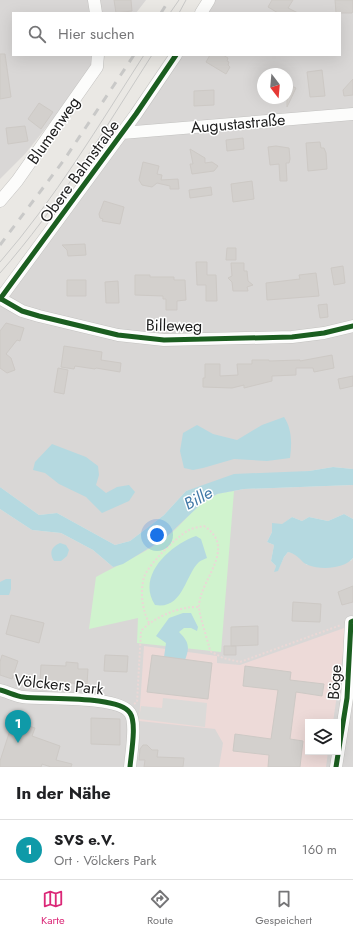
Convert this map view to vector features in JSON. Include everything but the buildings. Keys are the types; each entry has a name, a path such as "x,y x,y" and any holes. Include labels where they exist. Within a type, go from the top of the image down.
{"street":[{"path":"94,0 96,12"},
{"path":"202,12 209,0"},
{"name":"Blumenweg","path":"0,201 16,181 97,67 98,56"},
{"name":"Obere Bahnstraße","path":"0,299 122,133 175,56"},
{"name":"Augustastraße","path":"122,133 353,114"},
{"name":"Billeweg","path":"0,299 22,311 118,336 164,340 292,337 324,333 353,326"},
{"name":"Böge","path":"336,767 347,698 351,622"},
{"name":"Völckers Park","path":"0,690 22,697 102,701 118,704 130,712 133,721 130,767"}],"path":[{"path":"149,622 145,615 142,599 144,576 155,561 178,538 190,529 204,526 213,532 218,544 214,568 204,588 199,607 210,651 223,658 240,662 351,622"},
{"path":"124,708 137,702 141,631 149,622 188,607 199,607"}],"shaded area":[{"path":"0,0 146,0 137,12 12,12 12,56 103,56 25,154 0,179"},
{"path":"205,0 353,0 353,469 333,467 208,484 186,491 164,515 130,541 115,545 57,513 39,515 0,487 0,294 170,56 341,56 341,12 198,12"},
{"path":"353,485 353,519 344,514 328,521 309,517 302,521 292,517 272,532 267,542 274,545 271,561 276,566 275,571 278,570 288,552 296,554 307,565 351,561 353,558 353,767 0,767 0,509 32,530 61,533 93,550 113,567 217,494 244,489"},
{"path":"347,627 333,719 305,719 305,755 328,755 326,767 219,767 223,743 215,729 139,721 144,646 217,656 217,663 240,665"},
{"path":"163,698 207,703 205,727 139,719 141,706 162,708"}],"green space":[{"path":"234,491 221,652 137,643 138,618 89,629 96,577 157,544 172,533 202,503 221,493"}],"water":[{"path":"284,417 289,426 291,436 290,458 267,461 234,459 193,470 184,468 180,451 183,433 197,425 213,434 237,440 262,425"},
{"path":"52,444 86,457 98,466 99,475 96,485 106,493 117,487 129,485 135,492 129,501 102,513 86,497 59,484 45,473 33,470 35,462"},
{"name":"Bille","path":"333,467 353,469 353,485 244,489 217,494 201,504 165,538 123,564 113,567 93,550 61,533 32,530 0,509 0,487 39,515 57,513 115,545 130,541 164,515 186,491 234,474 309,471"},
{"path":"344,514 353,519 353,558 349,562 332,568 319,568 305,564 295,555 288,552 284,557 278,571 274,572 276,566 271,561 274,545 267,542 272,532 272,523 282,524 292,517 302,521 309,517 328,521"},
{"path":"196,536 201,539 207,558 200,561 194,568 178,597 172,602 164,605 155,605 150,594 150,583 153,573 159,563 176,546"},
{"path":"60,543 66,545 69,550 67,556 61,561 54,561 51,553 52,550"},
{"path":"6,579 11,579 11,589 9,595 0,595 0,582"},
{"path":"183,613 191,613 198,627 197,631 191,628 184,628 179,632 188,645 188,652 185,660 164,657 166,643 156,636 169,618"}],"tram line":[{"path":"171,12 179,0"},
{"path":"180,12 186,0"},
{"path":"0,262 58,187 143,56"},
{"path":"0,273 42,221 80,167 151,56"}],"railway":[{"path":"162,12 169,0"},
{"path":"0,245 64,160 133,56"}],"cycle path":[{"path":"0,299 136,114 175,56"},
{"path":"1,299 22,311 39,316 118,335 164,340 292,337 324,333 353,326"},
{"path":"336,767 347,698 351,622 353,621"},
{"path":"0,690 23,697 81,699 112,703 123,707 130,713 133,724 130,767"}],"place":[{"name":"SVS e.V.","path":"18,743"}]}
